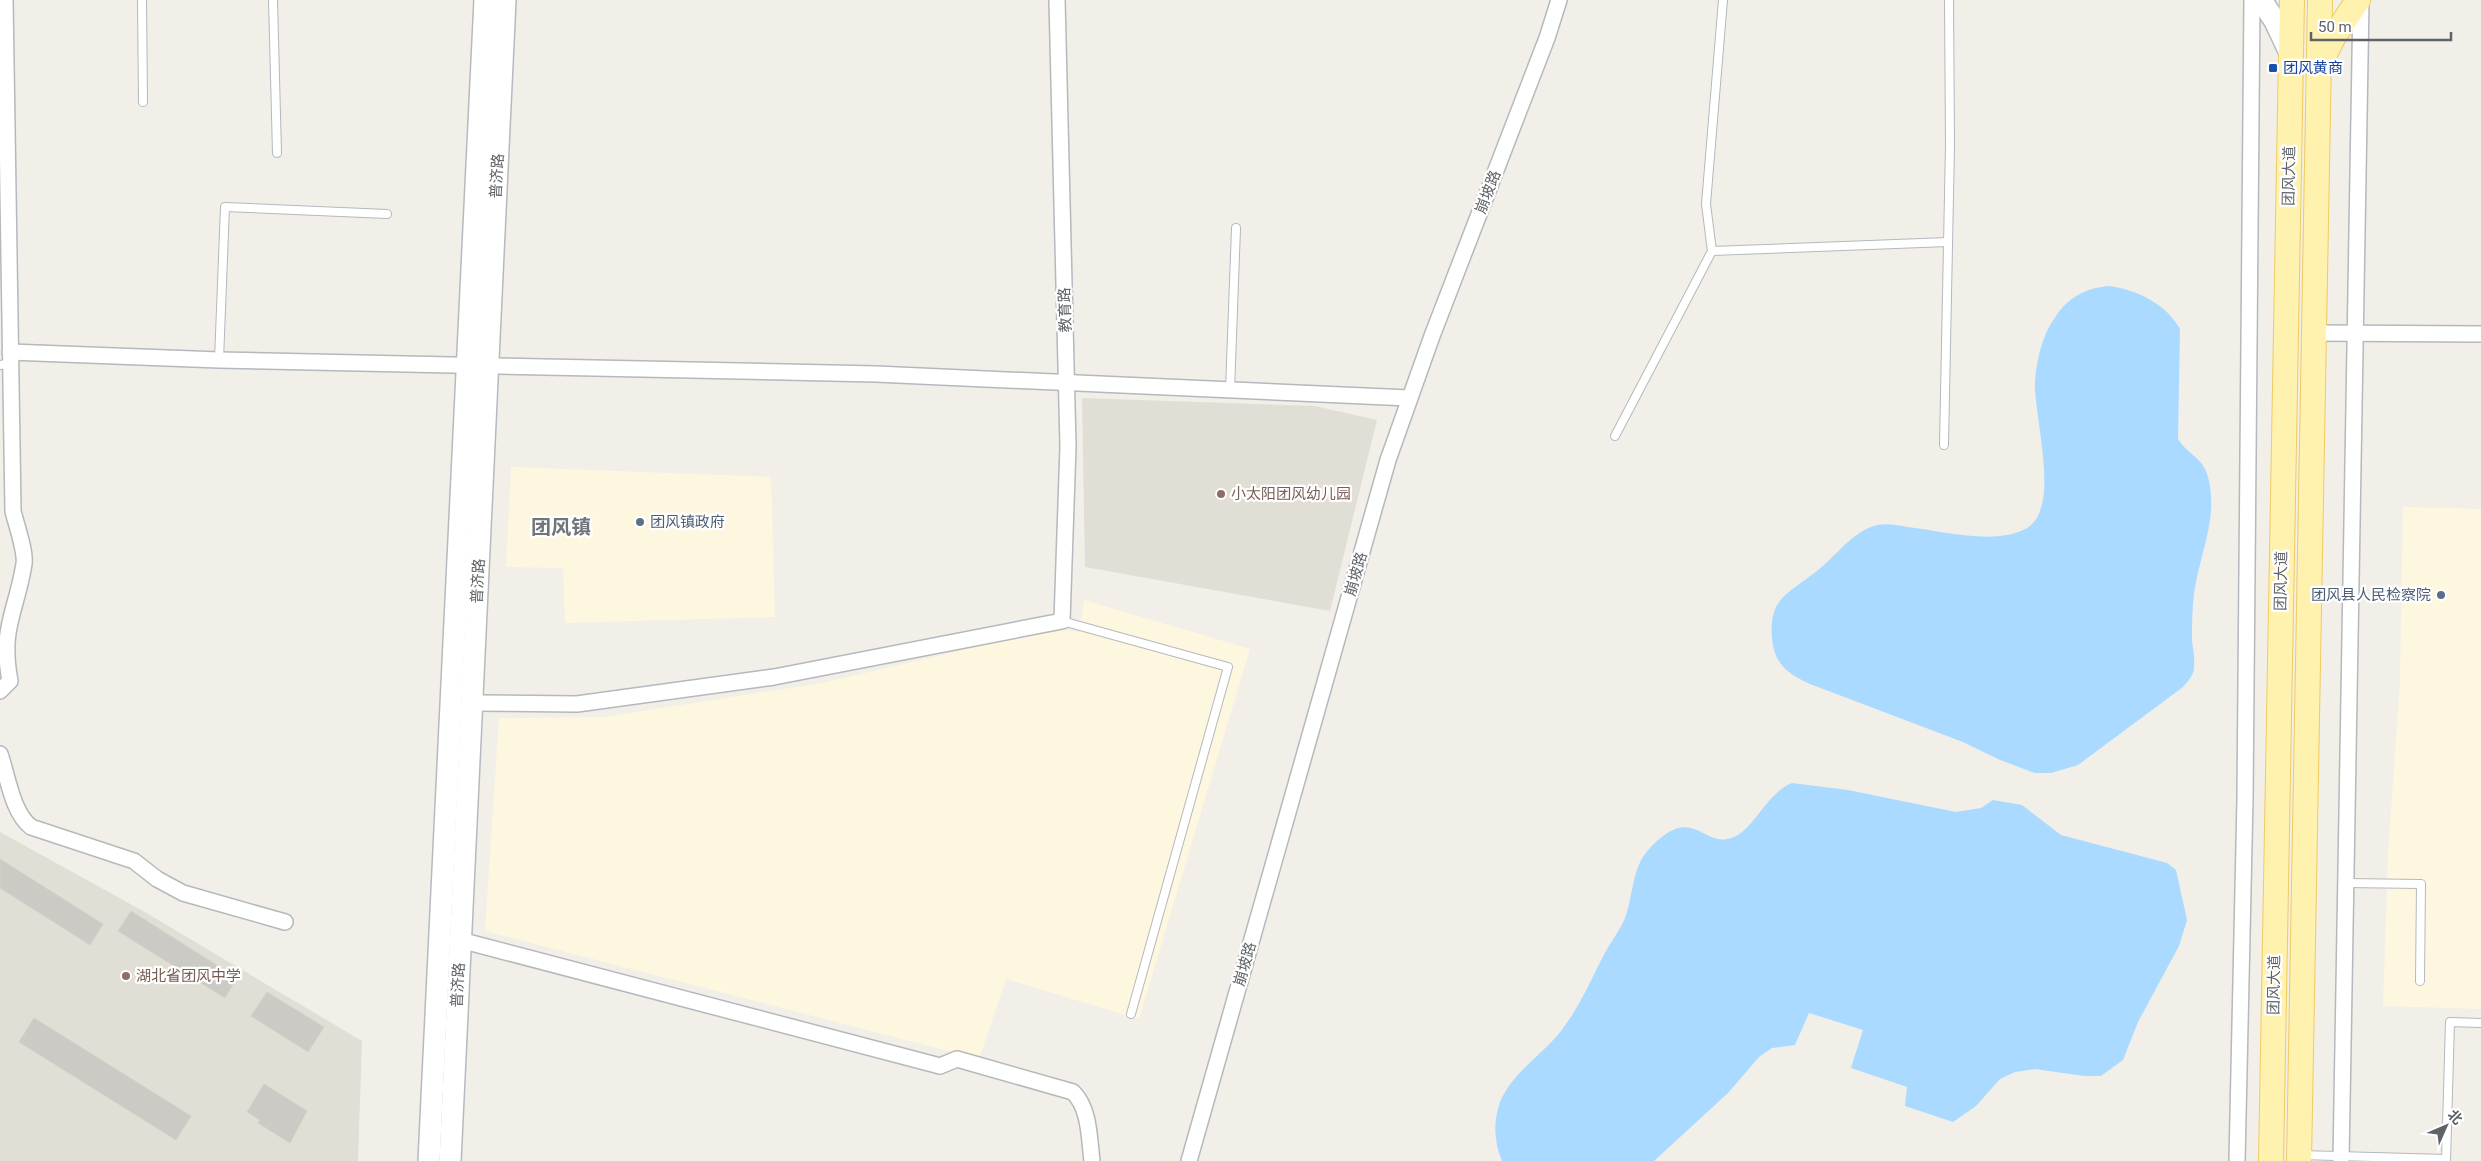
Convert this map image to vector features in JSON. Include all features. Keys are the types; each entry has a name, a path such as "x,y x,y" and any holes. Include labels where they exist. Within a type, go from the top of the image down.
{"main road":[{"name":"普济路","path":"450,1161 472,703 484,0"},
{"name":"普济路","path":"429,1161 478,365 505,0"},
{"path":"2261,0 2275,21 2291,55"},
{"name":"团风大道","path":"2271,1161 2292,0"},
{"name":"团风大道","path":"2299,1158 2320,0"},
{"path":"2319,66 2333,38 2359,0"}],"street":[{"path":"0,691 10,681 4,652 5,636 24,562 13,511 6,428 5,0"},
{"name":"教育路","path":"1057,0 1068,446 1062,621"},
{"name":"崩坡路","path":"1189,1161 1388,460 1409,398 1560,0"},
{"path":"2237,1161 2245,809 2252,0"},
{"path":"2341,1158 2356,334 2359,0"},
{"path":"2314,334 2481,334"},
{"path":"7,360 219,360 876,374 1409,398"},
{"path":"472,703 577,704 774,677 1062,621"},
{"path":"0,754 14,804 20,816 31,827 134,861 158,879 183,893 286,922"},
{"path":"460,940 940,1066 957,1059 1073,1092 1080,1098 1085,1110 1092,1161"}],"lane":[{"path":"142,0 143,102"},
{"path":"273,0 277,154"},
{"path":"1616,436 1712,251 1706,204 1722,0"},
{"path":"1944,445 1950,145 1949,0"},
{"path":"219,360 225,207 387,214"},
{"path":"1230,390 1236,228"},
{"path":"1712,251 1948,242"},
{"path":"1062,621 1228,667 1131,1014"},
{"path":"2346,884 2420,884 2420,981"},
{"path":"2299,1158 2446,1160 2450,1022 2481,1023"}],"shaded area":[{"name":"小太阳团风幼儿园","path":"1082,398 1315,406 1377,420 1330,611 1085,567"},
{"name":"团风镇政府","path":"511,467 771,477 775,617 565,623 563,568 506,567"},
{"path":"2403,507 2481,509 2481,1009 2383,1006 2388,854 2400,681"},
{"path":"1084,600 1250,649 1139,1019 1006,979 979,1059 485,931 499,718 605,717 822,683 1055,629 1079,632"},
{"name":"湖北省团风中学","path":"0,832 143,911 362,1041 358,1161 0,1161"}],"water":[{"path":"2109,286 2141,295 2159,305 2180,329 2178,439 2203,465 2211,492 2210,522 2196,579 2193,600 2192,641 2194,670 2183,687 2078,765 2051,773 2035,773 2000,760 1963,742 1810,684 1789,672 1779,661 1773,647 1773,614 1777,606 1787,593 1863,531 1876,525 1890,524 1969,536 2001,536 2027,528 2037,517 2043,501 2044,481 2035,380 2041,348 2046,333 2065,305 2077,295 2092,289"},
{"path":"1792,783 1848,790 1956,812 1981,808 1993,800 2022,805 2061,835 2167,863 2176,870 2187,920 2179,946 2138,1022 2123,1060 2101,1076 2084,1076 2035,1069 2015,1072 2000,1079 1976,1106 1953,1122 1905,1106 1907,1087 1851,1068 1863,1030 1809,1013 1795,1045 1772,1048 1759,1057 1728,1093 1654,1161 1502,1161 1497,1147 1495,1132 1500,1102 1513,1080 1550,1044 1572,1016 1606,951 1621,927 1628,909 1639,864 1650,848 1665,835 1677,828 1687,827 1696,829 1721,839 1731,838 1746,828 1774,795"}],"building":[{"path":"0,859 103,924 90,945 0,888"},
{"path":"131,911 237,978 225,998 118,931"},
{"path":"267,992 324,1027 308,1052 251,1016"},
{"path":"34,1018 191,1116 176,1140 19,1042"},
{"path":"264,1084 307,1111 290,1143 258,1123 260,1120 247,1112"}],"place":[{"name":"团风黄商","path":"2273,68"},
{"name":"小太阳团风幼儿园","path":"1221,494"},
{"name":"团风镇政府","path":"640,522"},
{"name":"团风县人民检察院","path":"2441,595"},
{"name":"湖北省团风中学","path":"126,976"}],"district":[{"name":"团风镇","path":"561,527"}]}
